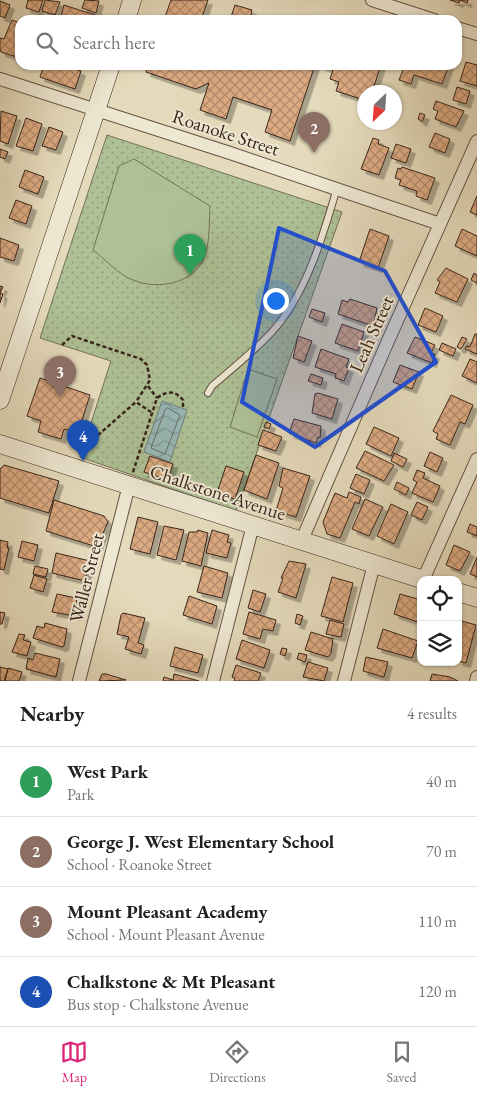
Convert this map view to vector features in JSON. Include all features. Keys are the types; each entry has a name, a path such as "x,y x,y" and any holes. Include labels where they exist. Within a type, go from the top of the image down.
{"main road":[{"path":"128,15 132,0"},
{"path":"0,400 109,70"},
{"name":"Chalkstone Avenue","path":"0,444 417,578"},
{"path":"462,593 477,598"}],"street":[{"path":"372,0 418,15"},
{"path":"462,30 477,34"},
{"name":"Roanoke Street","path":"0,79 337,188 440,224"},
{"name":"Leah Street","path":"301,542 477,141"},
{"path":"425,576 477,459"},
{"name":"Waller Street","path":"79,681 129,485"},
{"path":"213,681 253,525"},
{"path":"344,681 374,564"},
{"path":"476,681 477,677"}],"lane":[{"path":"208,394 212,386 272,332 291,307 322,241 337,188"}],"path":[{"path":"62,345 72,336 141,359 149,372 148,386 136,402 83,448"},
{"path":"148,386 157,398"},
{"path":"129,485 157,398 167,392 173,392 183,400 183,407"},
{"path":"136,402 151,412"}],"highlighted area":[{"path":"279,228 385,271 436,362 315,447 242,402"}],"green space":[{"path":"107,135 342,212 236,511 80,457 111,361 40,338"},
{"path":"134,159 210,206 208,241 202,263 195,271 176,282 154,285 133,280 117,271 93,250 119,166"},
{"path":"248,369 277,379 257,437 230,427"}],"water":[{"path":"162,401 187,410 170,462 144,452"}],"building":[{"path":"28,0 43,0 39,12 26,8"},
{"path":"45,0 60,2 55,15 42,11"},
{"path":"85,0 99,1 96,13 82,8"},
{"path":"171,0 208,0 203,15 166,15"},
{"path":"0,1 10,5 5,18 0,16"},
{"path":"64,5 95,15 61,15"},
{"path":"235,5 252,10 251,15 232,15"},
{"path":"12,20 15,21 15,56 1,52 0,38 4,39"},
{"path":"466,62 477,65 477,86 460,81"},
{"path":"42,70 81,71 75,89 40,77"},
{"path":"147,70 313,70 290,141 265,132 272,110 233,97 226,119 200,110 209,83 196,89 146,72"},
{"path":"333,70 379,70 374,85 357,85 357,98 336,91 339,82 330,79"},
{"path":"403,70 447,70 442,84 414,75 411,84 399,80"},
{"path":"457,87 470,91 466,104 453,100"},
{"path":"436,101 464,111 456,127 435,119 438,111 433,109"},
{"path":"1,111 17,116 8,144 0,141"},
{"path":"420,113 425,115 422,122 418,119"},
{"path":"26,118 42,124 33,151 16,146"},
{"path":"49,127 63,132 56,150 42,146"},
{"path":"435,133 450,139 445,153 429,147"},
{"path":"373,138 379,140 378,144 389,148 379,175 361,169"},
{"path":"396,144 411,149 406,163 391,158"},
{"path":"0,149 8,152 5,159 0,157"},
{"path":"402,167 435,178 427,200 416,196 417,191 399,185 401,180 395,178 398,168 401,169"},
{"path":"25,170 44,177 38,194 19,187"},
{"path":"477,196 477,215 470,212"},
{"path":"16,200 32,206 26,224 9,218"},
{"path":"370,229 389,236 378,268 359,262"},
{"path":"462,229 477,236 477,256 455,246"},
{"path":"0,238 19,245 14,261 0,257"},
{"path":"446,268 468,279 457,302 435,293 440,282 437,280"},
{"path":"474,273 477,275 477,283 471,280"},
{"path":"350,299 377,308 373,326 338,314 342,300 348,302"},
{"path":"425,308 443,316 436,332 418,325"},
{"path":"312,309 325,313 322,322 309,317"},
{"path":"342,324 364,332 358,351 335,343"},
{"path":"475,334 477,334 477,354 465,349 467,346 470,347"},
{"path":"298,336 312,341 304,362 293,358"},
{"path":"415,337 435,345 431,353 435,354 432,363 407,353"},
{"path":"462,337 467,339 461,349 457,347"},
{"path":"442,343 456,349 453,356 439,350"},
{"path":"321,349 349,359 346,367 349,368 344,381 335,378 336,374 315,367"},
{"path":"470,359 477,362 477,383 462,376"},
{"path":"400,365 419,372 412,389 393,382"},
{"path":"311,374 323,378 321,385 308,381"},
{"path":"40,378 90,395 78,433 64,429 61,439 38,432 41,421 27,416"},
{"path":"318,393 338,399 332,419 312,413 315,394"},
{"path":"451,395 473,405 465,424 460,422 450,445 436,439 438,434 433,431"},
{"path":"294,419 321,426 320,438 318,437 316,443 289,433"},
{"path":"266,422 271,424 269,429 264,427"},
{"path":"374,427 399,438 391,456 366,444"},
{"path":"263,430 282,437 276,451 258,445"},
{"path":"365,451 394,465 384,481 356,468"},
{"path":"430,452 443,458 437,472 424,466"},
{"path":"394,453 407,459 403,467 391,461"},
{"path":"256,455 279,463 267,499 244,490"},
{"path":"150,456 173,464 168,480 144,472"},
{"path":"4,465 59,481 49,513 0,498 0,469"},
{"path":"226,466 244,472 235,499 217,493"},
{"path":"283,468 310,476 296,517 276,511 283,488 279,486"},
{"path":"417,470 425,473 423,478 440,486 433,502 412,493 417,482 413,480"},
{"path":"356,474 370,480 364,494 350,488"},
{"path":"397,482 409,488 406,495 394,489"},
{"path":"349,492 361,497 359,504 355,502 340,538 327,534 323,522 335,493 347,498"},
{"path":"365,499 383,507 369,536 352,529"},
{"path":"54,500 104,516 108,522 97,547 46,531"},
{"path":"417,502 428,507 422,520 411,515"},
{"path":"391,504 408,512 394,544 377,536"},
{"path":"138,517 158,522 150,554 130,549"},
{"path":"470,524 477,527 477,536 467,532"},
{"path":"164,526 184,530 176,560 157,555"},
{"path":"198,530 208,533 201,566 182,561 189,532 197,532"},
{"path":"212,530 229,535 227,542 231,543 227,558 206,553"},
{"path":"0,540 8,542 7,548 9,548 4,570 0,569"},
{"path":"22,541 38,545 34,561 18,557"},
{"path":"454,545 470,552 460,571 446,565"},
{"path":"56,553 90,561 85,581 52,573"},
{"path":"477,557 477,577 470,574"},
{"path":"289,561 306,564 296,598 278,592 283,578 281,578"},
{"path":"35,566 48,569 46,577 33,574"},
{"path":"204,566 228,573 222,598 197,592"},
{"path":"34,575 47,579 43,592 30,588"},
{"path":"332,577 353,583 343,622 321,616"},
{"path":"253,590 266,594 260,612 248,608"},
{"path":"57,594 76,598 78,607 75,616 52,612"},
{"path":"400,594 417,599 417,622 394,614"},
{"path":"189,596 217,606 212,624 183,615"},
{"path":"0,612 5,613 2,624 0,624"},
{"path":"249,612 276,620 273,631 263,629 260,639 243,634"},
{"path":"123,613 145,618 138,643 144,645 141,654 125,649 129,637 117,634"},
{"path":"297,614 303,616 300,625 295,623"},
{"path":"330,620 344,624 341,637 326,634"},
{"path":"462,621 476,625 466,663 462,662"},
{"path":"45,623 67,629 64,646 33,638 37,626 44,628"},
{"path":"383,629 417,641 412,658 377,648"},
{"path":"311,632 333,639 331,653 328,657 305,650"},
{"path":"19,634 25,635 23,640 31,642 27,656 12,652"},
{"path":"242,640 270,650 264,668 236,659"},
{"path":"175,647 203,655 198,673 170,666"},
{"path":"282,648 287,649 285,656 280,654"},
{"path":"35,653 60,659 56,677 26,669 28,658 33,660"},
{"path":"299,653 307,655 305,662 297,659"},
{"path":"366,657 388,662 384,677 363,671"},
{"path":"308,662 328,668 324,681 303,677"},
{"path":"236,665 261,673 258,681 234,681 235,678 232,677"},
{"path":"0,667 8,669 4,681 0,681"},
{"path":"8,668 22,672 19,681 5,681"},
{"path":"102,674 106,674 126,680 99,681"},
{"path":"174,674 199,681 163,681 164,677 173,680"},
{"path":"432,674 450,677 458,681 430,681"}],"place":[{"name":"George J. West Elementary School","path":"314,153"},
{"name":"West Park","path":"190,275"},
{"name":"Mount Pleasant Academy","path":"60,397"},
{"name":"Chalkstone & Mt Pleasant","path":"83,461"}]}
